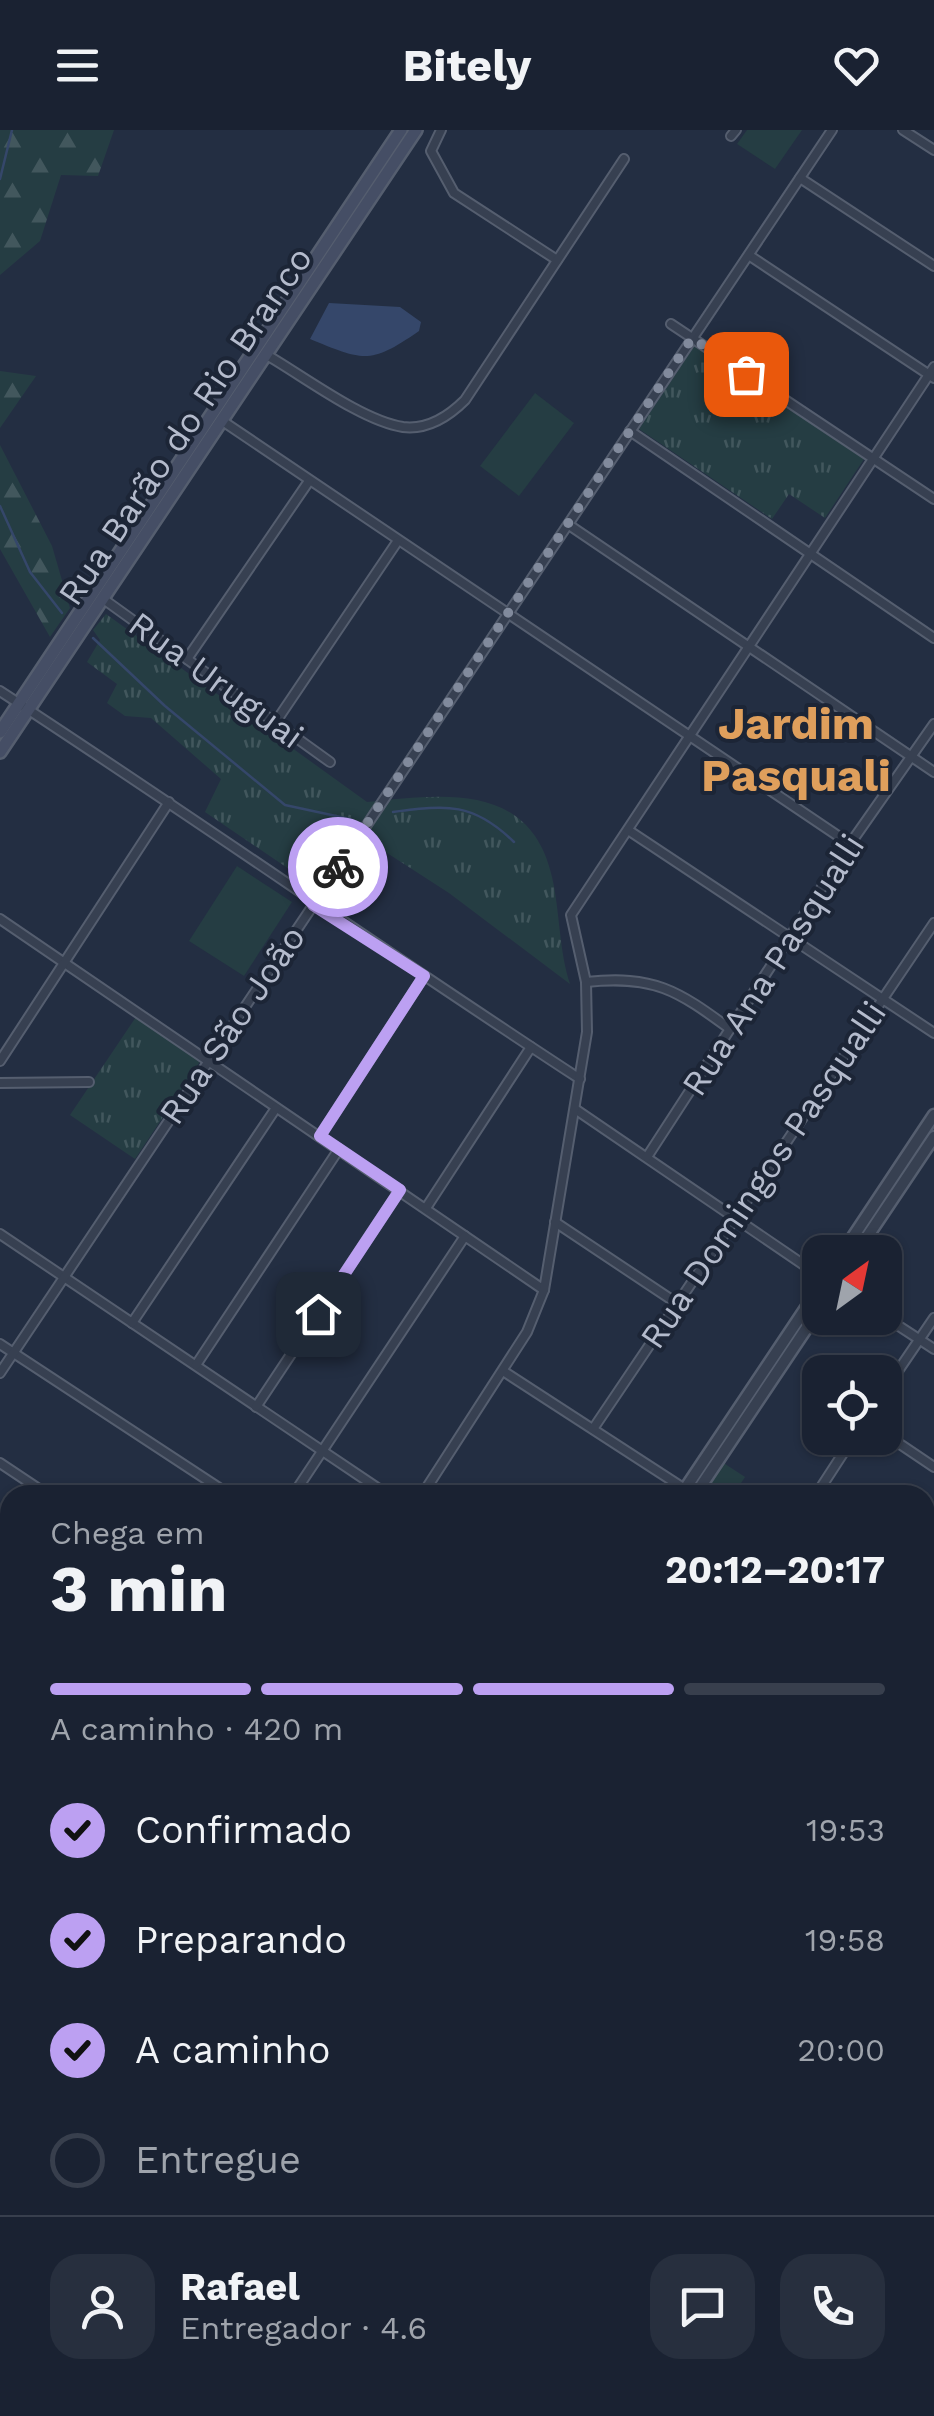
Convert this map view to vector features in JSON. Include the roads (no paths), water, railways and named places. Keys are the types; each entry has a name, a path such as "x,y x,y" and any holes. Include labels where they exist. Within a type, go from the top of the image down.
{"main road":[{"name":"Rua Barão do Rio Branco","path":"0,752 24,707 402,137 416,130"},
{"name":"Rua Barão do Rio Branco","path":"60,653 102,598 217,418"},
{"name":"Rua Barão do Rio Branco","path":"0,732 24,707"}],"street":[{"path":"442,130 431,151 454,192 557,260"},
{"name":"Rua São João","path":"0,1372 832,130"},
{"path":"903,130 934,150"},
{"path":"261,352 379,419 403,426 422,426 452,413 465,400 624,159"},
{"path":"800,178 934,266"},
{"path":"429,1485 503,1371 544,1290 587,1032 586,982 571,915 932,373 750,256"},
{"path":"672,324 934,499"},
{"path":"217,418 850,844"},
{"path":"630,431 934,638"},
{"path":"187,659 308,481"},
{"path":"568,525 934,772"},
{"path":"275,723 397,542"},
{"name":"Rua Uruguai","path":"102,598 330,762"},
{"path":"0,691 168,802 313,905 580,1079"},
{"name":"Rua Ana Pasqualli","path":"647,1157 850,844 934,724"},
{"path":"0,1062 168,802"},
{"path":"628,830 934,1033"},
{"path":"0,920 544,1290"},
{"name":"Rua Domingos Pasqualli","path":"593,1429 934,922"},
{"path":"320,1136 424,976"},
{"path":"586,982 621,978 660,984 730,1029"},
{"path":"426,1208 531,1048"},
{"path":"0,1083 89,1082"},
{"path":"132,1323 276,1108"},
{"path":"575,1109 802,1264"},
{"path":"854,1235 934,1116"},
{"path":"868,1235 934,1137"},
{"path":"196,1366 339,1149"},
{"path":"256,1407 400,1190"},
{"path":"555,1222 675,1302"},
{"path":"0,1234 373,1485"},
{"path":"299,1485 465,1236"},
{"path":"692,1485 802,1315"},
{"path":"902,1365 934,1318"},
{"path":"902,1328 934,1349"},
{"path":"693,1485 802,1333"},
{"path":"0,1344 215,1485"},
{"path":"503,1371 675,1485"},
{"path":"902,1445 934,1467"},
{"path":"823,1485 843,1455"},
{"path":"0,1464 33,1485"}],"water":[{"path":"329,303 400,307 421,322 419,331 377,354 343,352 310,339"}],"waterway":[{"path":"0,179 12,130"},
{"path":"0,506 30,572 62,613"},
{"path":"93,638 165,706 285,805 350,819"},
{"path":"393,812 459,809 486,819 514,842"}],"district":[{"name":"Jardim Pasquali","path":"796,749"}]}
